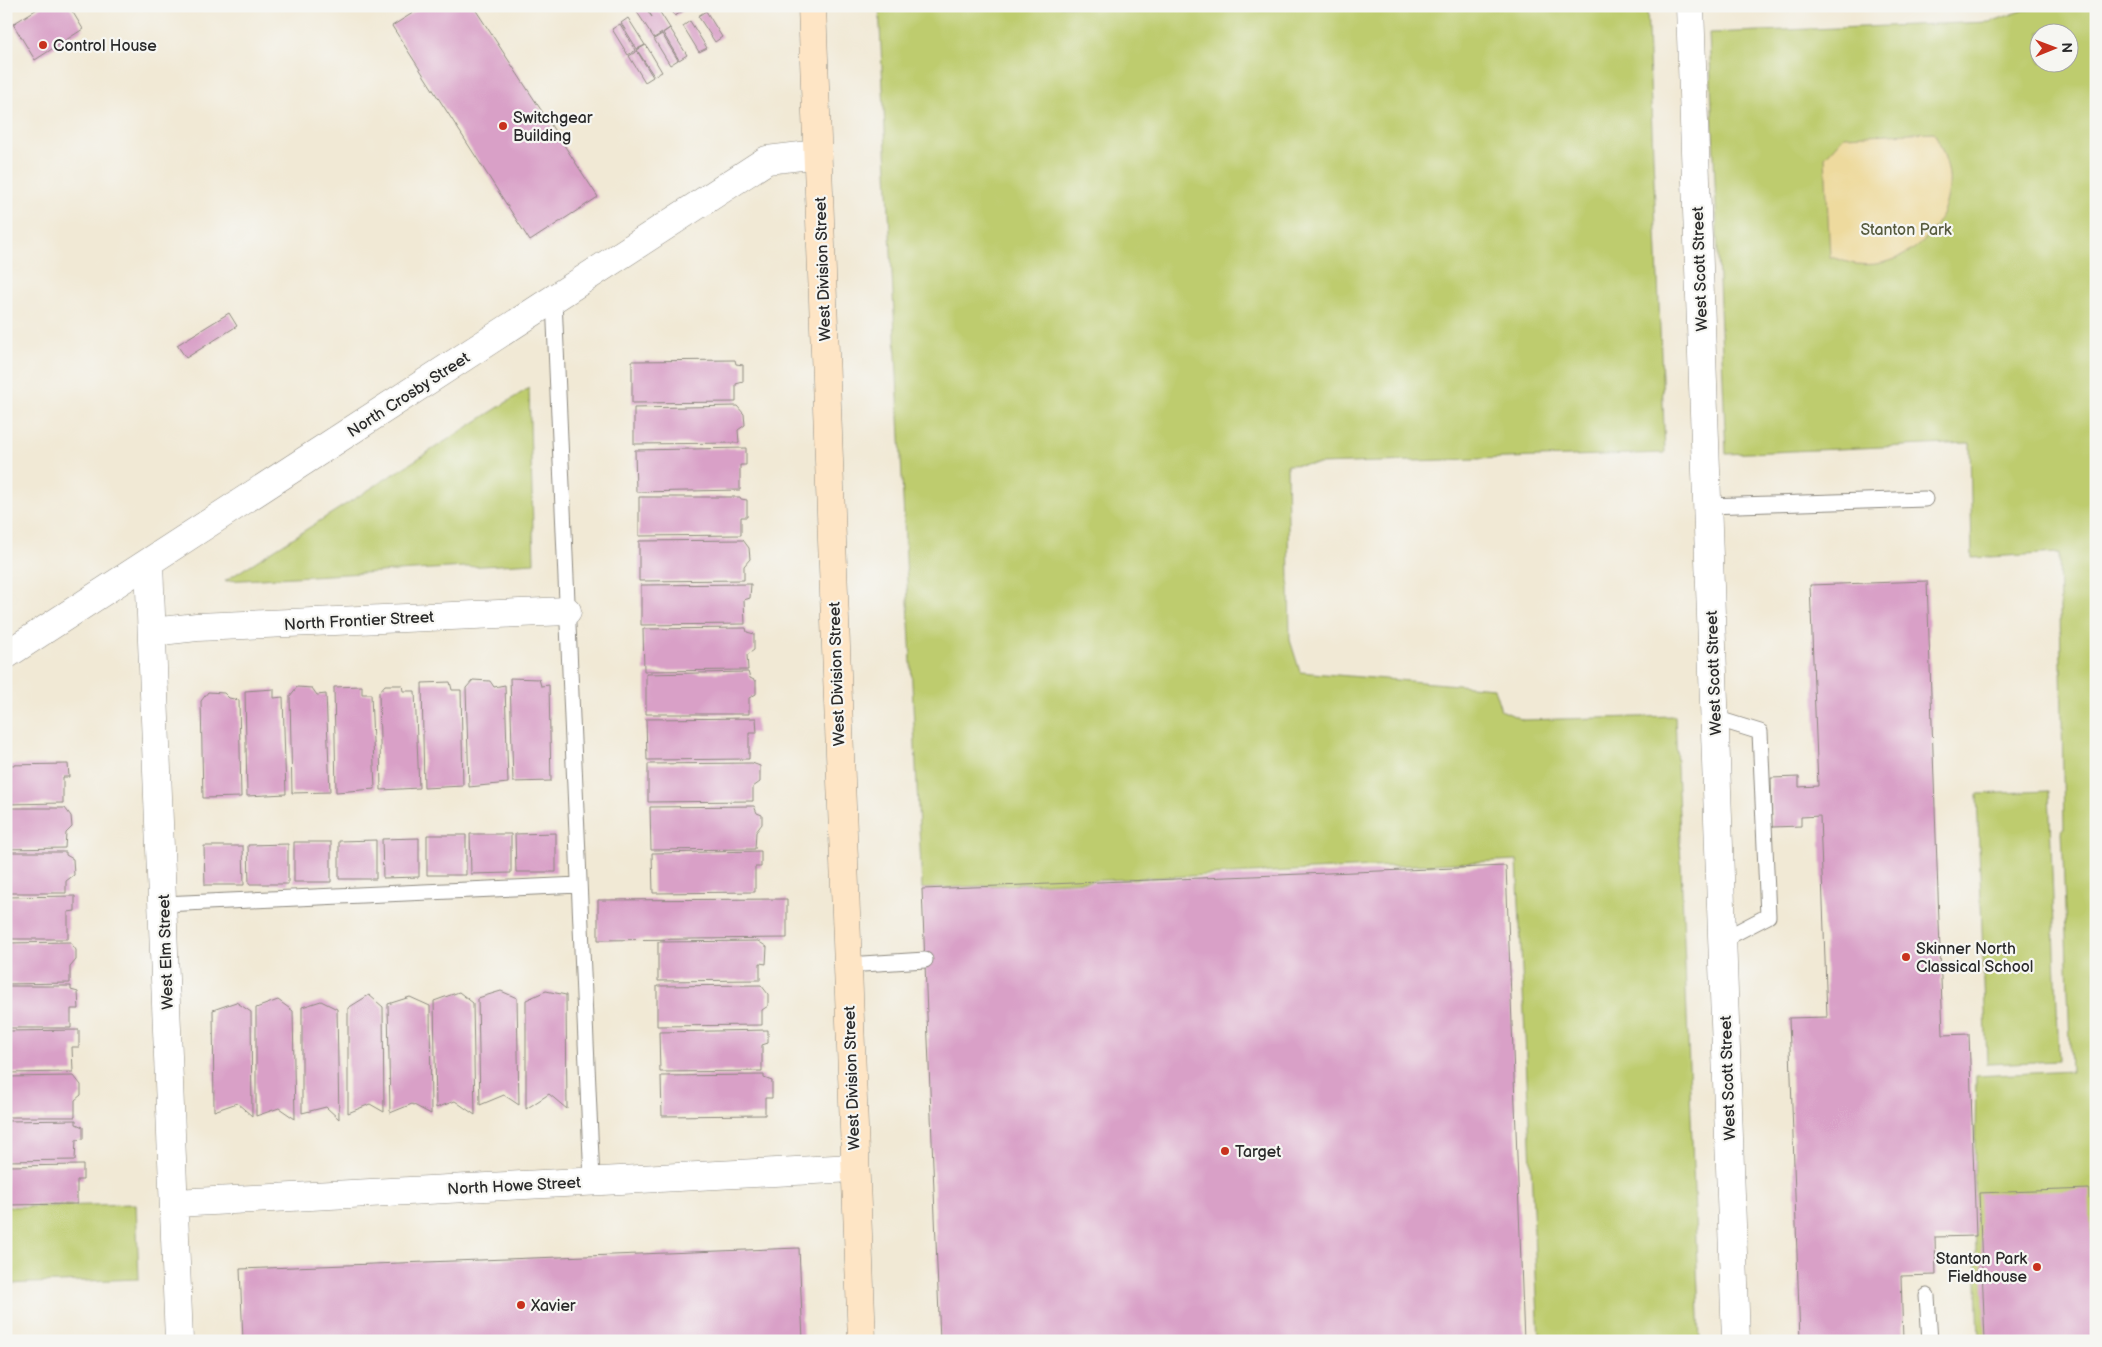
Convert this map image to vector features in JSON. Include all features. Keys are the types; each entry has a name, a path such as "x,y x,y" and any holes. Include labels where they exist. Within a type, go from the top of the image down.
{"main road":[{"name":"West Division Street","path":"812,6 854,1168 862,1341"}],"street":[{"name":"West Scott Street","path":"1690,6 1736,1341"},
{"name":"North Crosby Street","path":"6,655 767,160 818,154"},
{"name":"West Elm Street","path":"149,562 179,1341"},
{"name":"North Frontier Street","path":"152,632 197,627 567,611"},
{"name":"North Howe Street","path":"174,1203 854,1168"}],"lane":[{"path":"554,300 592,1181"},
{"path":"1706,506 1924,499"},
{"path":"1715,718 1760,732 1768,916 1722,940"},
{"path":"163,904 579,885"},
{"path":"847,965 925,960"},
{"path":"1927,1296 1930,1341"}],"green space":[{"path":"879,6 1647,6 1665,453 1287,465 1290,640 1300,672 1494,688 1501,710 1523,720 1675,716 1700,1341 1539,1341 1517,860 922,889"},
{"name":"Stanton Park","path":"2096,6 2096,1341 1979,1341 1974,1194 1976,1076 2071,1071 2062,829 2064,828 2059,553 1972,558 1970,443 1726,454 1709,33 1990,22 2024,10"},
{"path":"529,388 534,563 225,581"},
{"path":"2049,791 2059,1061 1987,1064 1977,794"},
{"path":"136,1204 139,1279 6,1284 6,1207"}],"sand":[{"path":"1934,132 1949,172 1949,187 1946,204 1930,233 1919,245 1890,261 1856,264 1830,257 1825,157 1844,136"}],"building":[{"name":"Control House","path":"42,6 69,6 83,29 35,60 13,24"},
{"name":"Switchgear Building","path":"424,6 473,6 598,197 530,241 392,26"},
{"path":"645,6 656,6 670,28 654,38 637,12 645,7 652,17"},
{"path":"669,6 680,6 683,11 675,16"},
{"path":"706,11 722,37 715,42 698,16"},
{"path":"628,18 645,45 637,49 621,23"},
{"path":"690,21 707,48 699,52 683,26"},
{"path":"620,24 636,50 628,55 612,29"},
{"path":"670,28 687,55 679,60 663,33"},
{"path":"662,34 678,60 670,65 654,39"},
{"path":"646,45 662,72 654,76 637,50"},
{"path":"637,51 653,77 645,82 629,56"},
{"path":"229,313 237,326 186,358 177,345"},
{"path":"735,360 736,364 743,365 743,382 736,384 736,402 632,403 632,361"},
{"path":"737,406 744,414 745,425 738,430 739,443 634,444 634,408"},
{"path":"746,448 746,465 740,465 740,490 636,492 635,450"},
{"path":"639,497 740,497 747,500 747,517 741,517 741,535 639,536"},
{"path":"743,540 749,548 750,559 744,566 744,580 639,581 639,541"},
{"path":"1927,581 1943,1035 1969,1034 1976,1236 1935,1237 1936,1275 1901,1276 1903,1341 1800,1341 1789,1018 1827,1017 1820,816 1801,817 1801,826 1772,827 1771,778 1799,777 1799,787 1818,786 1810,585"},
{"path":"751,584 750,598 744,600 745,624 641,625 641,585"},
{"path":"746,628 747,632 754,634 754,650 747,655 748,670 644,671 643,629"},
{"path":"748,672 750,678 756,681 756,694 749,698 749,714 646,714 646,674"},
{"path":"510,678 539,679 541,686 549,685 551,781 513,782"},
{"path":"473,680 490,681 494,687 505,685 508,783 469,787 466,688"},
{"path":"450,682 452,690 461,690 463,786 424,788 422,683"},
{"path":"385,685 402,685 403,691 415,691 419,788 381,790 379,692"},
{"path":"362,686 362,694 371,694 375,789 336,792 334,687"},
{"path":"297,687 312,688 317,695 326,694 330,792 292,793 290,696"},
{"path":"274,689 274,698 283,697 286,794 247,796 245,691"},
{"path":"208,692 224,693 229,698 239,700 241,797 203,798 201,701"},
{"path":"756,718 757,733 749,733 749,759 647,760 646,719"},
{"path":"752,763 760,766 760,782 753,787 753,801 648,802 648,764"},
{"path":"68,764 69,777 63,777 63,803 6,804 6,765"},
{"path":"754,806 757,813 762,815 762,824 756,832 755,849 651,850 650,807"},
{"path":"6,808 65,808 71,816 72,827 66,833 65,848 6,849"},
{"path":"556,833 556,872 516,872 515,834"},
{"path":"470,834 511,834 511,873 471,874"},
{"path":"427,835 466,835 466,875 427,875"},
{"path":"419,838 419,877 383,878 382,839"},
{"path":"376,840 376,879 339,879 339,841"},
{"path":"294,842 331,842 331,882 294,882"},
{"path":"288,844 288,884 249,884 248,845"},
{"path":"204,846 243,846 244,885 205,885"},
{"path":"761,851 761,867 755,867 755,892 653,893 652,853"},
{"path":"6,852 66,852 66,855 73,859 74,875 66,881 66,893 6,893"},
{"name":"Target","path":"1506,866 1524,1341 940,1341 922,889"},
{"path":"75,896 75,911 68,912 68,939 6,939 6,897"},
{"path":"787,899 787,938 598,940 598,900"},
{"path":"758,941 767,947 766,964 760,963 760,980 658,981 658,942"},
{"path":"70,942 76,950 76,960 70,967 70,983 6,984 6,943"},
{"path":"761,985 768,994 768,1006 762,1010 762,1025 657,1026 657,986"},
{"path":"6,986 71,986 71,990 78,992 79,1009 71,1009 71,1028 6,1028"},
{"path":"501,991 517,998 519,1105 504,1095 480,1105 478,998"},
{"path":"546,991 566,995 567,1109 549,1094 526,1109 526,1000"},
{"path":"459,992 473,1003 475,1115 455,1101 436,1108 434,1001"},
{"path":"369,995 383,1007 384,1112 370,1104 348,1113 348,1008"},
{"path":"410,997 430,1006 431,1114 412,1104 390,1113 388,1004"},
{"path":"278,1000 293,1011 295,1119 279,1108 256,1116 256,1008"},
{"path":"321,1001 337,1009 339,1119 326,1107 302,1113 302,1007"},
{"path":"236,1002 251,1012 252,1116 237,1103 214,1111 213,1010"},
{"path":"79,1030 79,1047 72,1047 73,1072 6,1073 6,1031"},
{"path":"768,1030 768,1043 762,1045 762,1071 660,1072 659,1032"},
{"path":"764,1075 764,1078 772,1081 772,1098 765,1098 765,1115 662,1116 661,1076"},
{"path":"74,1076 81,1085 81,1095 75,1100 75,1117 6,1117 6,1077"},
{"path":"76,1120 76,1124 83,1127 83,1139 76,1140 75,1160 6,1161 6,1121"},
{"path":"83,1165 83,1180 77,1180 77,1204 6,1205 6,1166"},
{"name":"Stanton Park Fieldhouse","path":"2089,1189 2095,1341 1985,1341 1979,1193"},
{"name":"Xavier","path":"799,1248 803,1341 243,1341 240,1269"}],"place":[{"name":"Control House","path":"43,45"},
{"name":"Switchgear Building","path":"503,126"},
{"name":"Skinner North Classical School","path":"1906,957"},
{"name":"Target","path":"1225,1151"},
{"name":"Stanton Park Fieldhouse","path":"2037,1267"},
{"name":"Xavier","path":"521,1305"}]}
